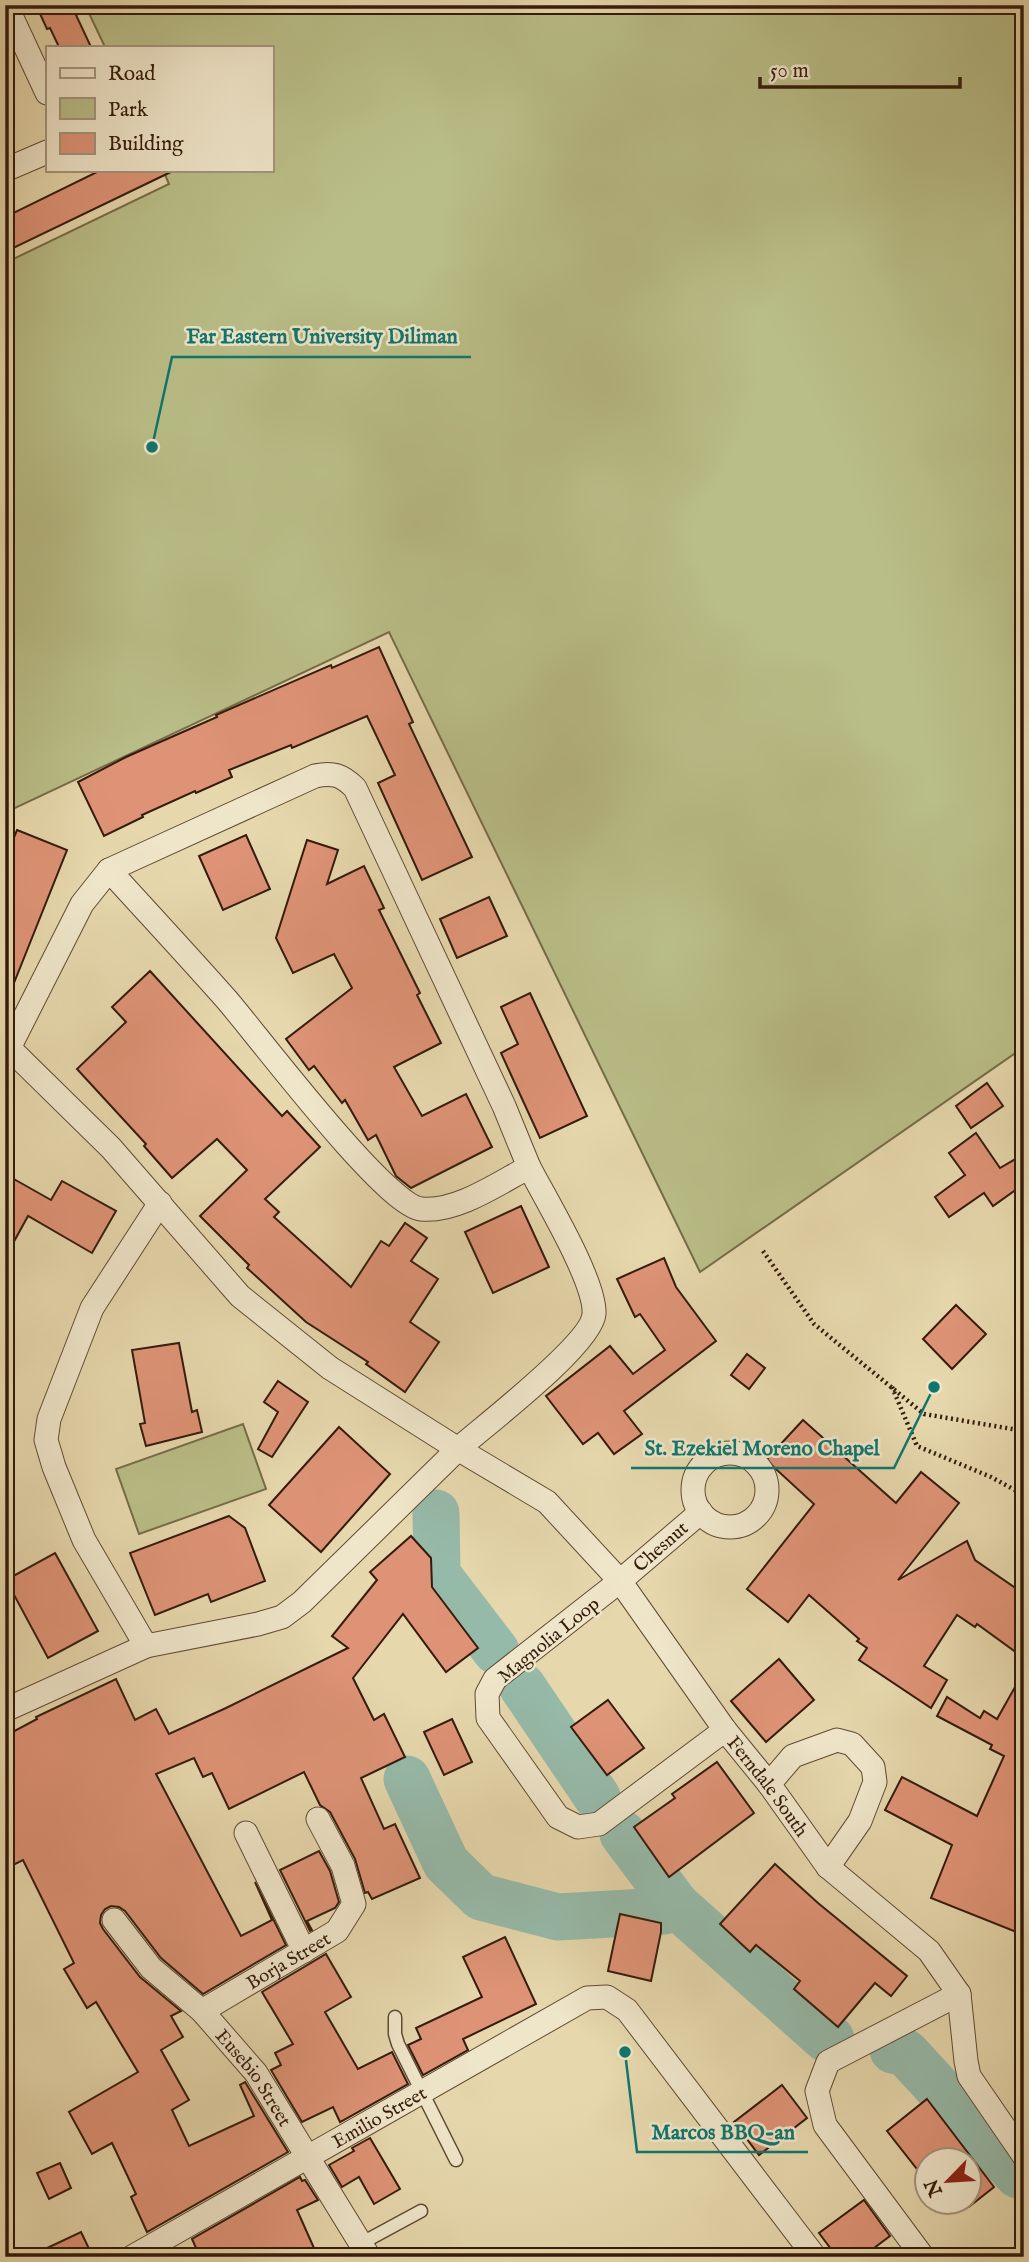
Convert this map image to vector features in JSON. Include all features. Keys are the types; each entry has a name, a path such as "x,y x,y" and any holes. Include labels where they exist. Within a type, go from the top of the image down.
{"street":[{"path":"6,5 46,91"},
{"path":"5,170 46,152"},
{"path":"5,1710 146,1646 282,1617 302,1602 458,1448 565,1357 589,1327 594,1316 586,1278 529,1167 499,1094 355,788 344,776 328,773 315,776 109,870 82,904 7,1049"},
{"path":"109,870 228,1001 354,1153 392,1191 418,1209 443,1208 472,1197 529,1167"},
{"name":"Ferndale South","path":"7,1049 111,1148 240,1296 330,1368 547,1502 620,1581 724,1730 769,1784 828,1867 929,1951 959,1994 969,2076 1024,2156"},
{"path":"146,1646 84,1540 54,1467 46,1440 50,1419 92,1308 160,1203"},
{"name":"Chesnut","path":"620,1581 701,1513"},
{"name":"Magnolia Loop","path":"620,1581 495,1679 487,1695 488,1718 558,1818 578,1827 598,1824 724,1730"},
{"path":"769,1784 793,1756 837,1740 852,1744 873,1767 875,1782 860,1821 828,1867"},
{"name":"Borja Street","path":"202,2011 337,1931 354,1904 343,1866 318,1819"},
{"path":"246,1833 304,1951"},
{"name":"Eusebio Street","path":"114,1920 151,1968 202,2011 256,2073 365,2250"},
{"path":"923,2257 825,2125 817,2091 828,2062 959,1994"},
{"name":"Emilio Street","path":"132,2257 587,1998 607,1997 627,2010 815,2257"}],"lane":[{"path":"395,2017 396,2039 456,2160"},
{"path":"365,2250 421,2211"}],"path":[{"path":"763,1251 814,1324 924,1414 1024,1430"},
{"path":"891,1386 917,1446 1024,1495"}],"green space":[{"path":"85,5 1024,5 1024,1047 700,1272 389,632 13,809 5,805 5,263 169,184 164,172 273,172 273,46 105,46"},
{"path":"243,1424 266,1489 139,1534 116,1469"}],"building":[{"path":"36,5 97,5 76,15 91,46 59,46 50,28 47,29"},
{"path":"97,172 171,172 5,252 5,217"},
{"path":"379,647 413,722 409,724 472,857 422,880 378,783 395,775 367,716 292,748 291,745 229,770 232,777 142,815 143,817 104,836 78,782 126,757 217,717 216,715"},
{"path":"17,830 67,850 6,1003 5,859"},
{"path":"246,835 270,889 223,910 199,856"},
{"path":"307,840 338,850 327,884 364,866 384,908 379,910 441,1043 394,1067 422,1116 466,1094 492,1147 411,1188 396,1176 376,1135 368,1140 345,1100 342,1103 314,1066 309,1070 286,1039 352,988 334,954 293,973 276,938"},
{"path":"489,897 507,936 457,958 440,919"},
{"path":"150,971 282,1116 287,1111 320,1147 265,1199 279,1212 274,1217 351,1287 381,1241 389,1246 405,1223 427,1238 411,1261 438,1279 410,1322 439,1342 405,1392 366,1364 368,1362 306,1322 247,1268 249,1265 200,1216 247,1170 217,1139 172,1178 144,1146 146,1144 77,1069 126,1022 112,1007"},
{"path":"530,993 587,1116 540,1138 501,1053 518,1044 501,1007"},
{"path":"987,1083 1003,1106 971,1128 956,1106"},
{"path":"976,1133 1000,1168 1024,1154 1024,1184 993,1206 984,1193 949,1217 935,1197 965,1175 949,1153"},
{"path":"5,1174 51,1200 62,1181 116,1211 92,1253 28,1216 5,1258"},
{"path":"521,1206 549,1267 493,1293 465,1232"},
{"path":"664,1258 676,1287 716,1341 624,1411 642,1434 614,1454 598,1433 583,1444 546,1396 610,1346 633,1374 665,1350 640,1314 635,1317 617,1279"},
{"path":"956,1305 986,1334 952,1369 923,1339"},
{"path":"179,1343 192,1412 197,1410 202,1432 146,1446 140,1424 145,1423 132,1350"},
{"path":"747,1354 765,1368 749,1389 731,1375"},
{"path":"278,1381 308,1402 272,1457 258,1449 278,1412 264,1402"},
{"path":"803,1420 896,1503 921,1472 959,1503 898,1580 967,1541 975,1560 1024,1594 1024,1658 977,1624 975,1627 957,1615 924,1666 947,1680 931,1708 859,1660 867,1648 809,1595 788,1622 747,1589 814,1504 766,1460"},
{"path":"339,1427 390,1474 321,1552 269,1505"},
{"path":"229,1516 245,1528 265,1581 211,1602 208,1594 155,1615 130,1553"},
{"path":"411,1536 431,1558 432,1587 478,1648 446,1672 403,1614 353,1678 374,1720 384,1714 405,1757 361,1778 384,1829 395,1824 420,1878 372,1899 368,1892 365,1893 355,1859 330,1812 320,1805 304,1772 229,1809 212,1773 203,1777 194,1758 156,1774 241,1936 272,1920 255,1882 286,1945 203,1994 161,1958 125,1911 111,1906 101,1915 100,1923 103,1929 140,1977 181,2011 171,2016 183,2037 161,2050 189,2100 172,2110 189,2146 254,2116 240,2085 245,2082 288,2152 147,2232 131,2197 136,2194 112,2143 92,2154 69,2112 138,2072 96,2002 87,2008 64,1969 74,1963 23,1860 5,1869 5,1736 37,1719 36,1717 116,1679 135,1720 156,1709 169,1734 348,1648 332,1636 377,1580 370,1572"},
{"path":"55,1553 98,1631 48,1658 6,1580"},
{"path":"779,1659 814,1700 766,1742 731,1701"},
{"path":"1024,1671 1024,1935 931,1898 952,1845 885,1810 902,1777 977,1816 1004,1756 990,1749 992,1745 937,1716 947,1697 980,1718 984,1711 997,1719"},
{"path":"608,1700 644,1748 607,1775 571,1727"},
{"path":"452,1719 472,1762 444,1775 424,1732"},
{"path":"717,1762 754,1813 669,1877 634,1827 675,1798 672,1794"},
{"path":"319,1851 330,1871 339,1902 335,1908 307,1921 312,1930 310,1931 280,1870"},
{"path":"775,1864 907,1976 891,1996 875,1983 838,2027 794,1989 800,1981 756,1945 750,1952 720,1924"},
{"path":"620,1914 661,1923 651,1981 608,1971"},
{"path":"505,1937 536,2004 463,2039 468,2050 423,2075 408,2045 421,2039 416,2028 482,1997 463,1957"},
{"path":"326,1954 351,1997 325,2012 358,2069 392,2052 408,2084 340,2122 333,2107 302,2122 271,2070 281,2065 275,2053 293,2044 262,1992"},
{"path":"782,2085 807,2118 759,2155 734,2122"},
{"path":"927,2099 963,2146 914,2146 914,2165 887,2131"},
{"path":"370,2138 400,2189 374,2204 359,2177 342,2187 329,2165"},
{"path":"60,2163 71,2188 49,2199 37,2173"},
{"path":"984,2174 994,2187 984,2195"},
{"path":"300,2177 318,2200 297,2210 318,2257 200,2257 192,2239"},
{"path":"864,2200 890,2236 862,2257 837,2257 819,2233"},
{"path":"81,2232 93,2257 28,2257"}],"waterway":[{"path":"436,1513 437,1574 496,1651"},
{"path":"522,1686 597,1797"},
{"path":"407,1779 446,1863 481,1897 558,1917 664,1911 677,1906"},
{"path":"623,1834 677,1906 825,2038 831,2039"},
{"path":"893,2050 906,2053 1018,2175"}],"place":[{"name":"Far Eastern University Diliman","path":"152,447"},
{"name":"St. Ezekiel Moreno Chapel","path":"934,1387"},
{"name":"Marcos BBQ-an","path":"625,2052"}]}
